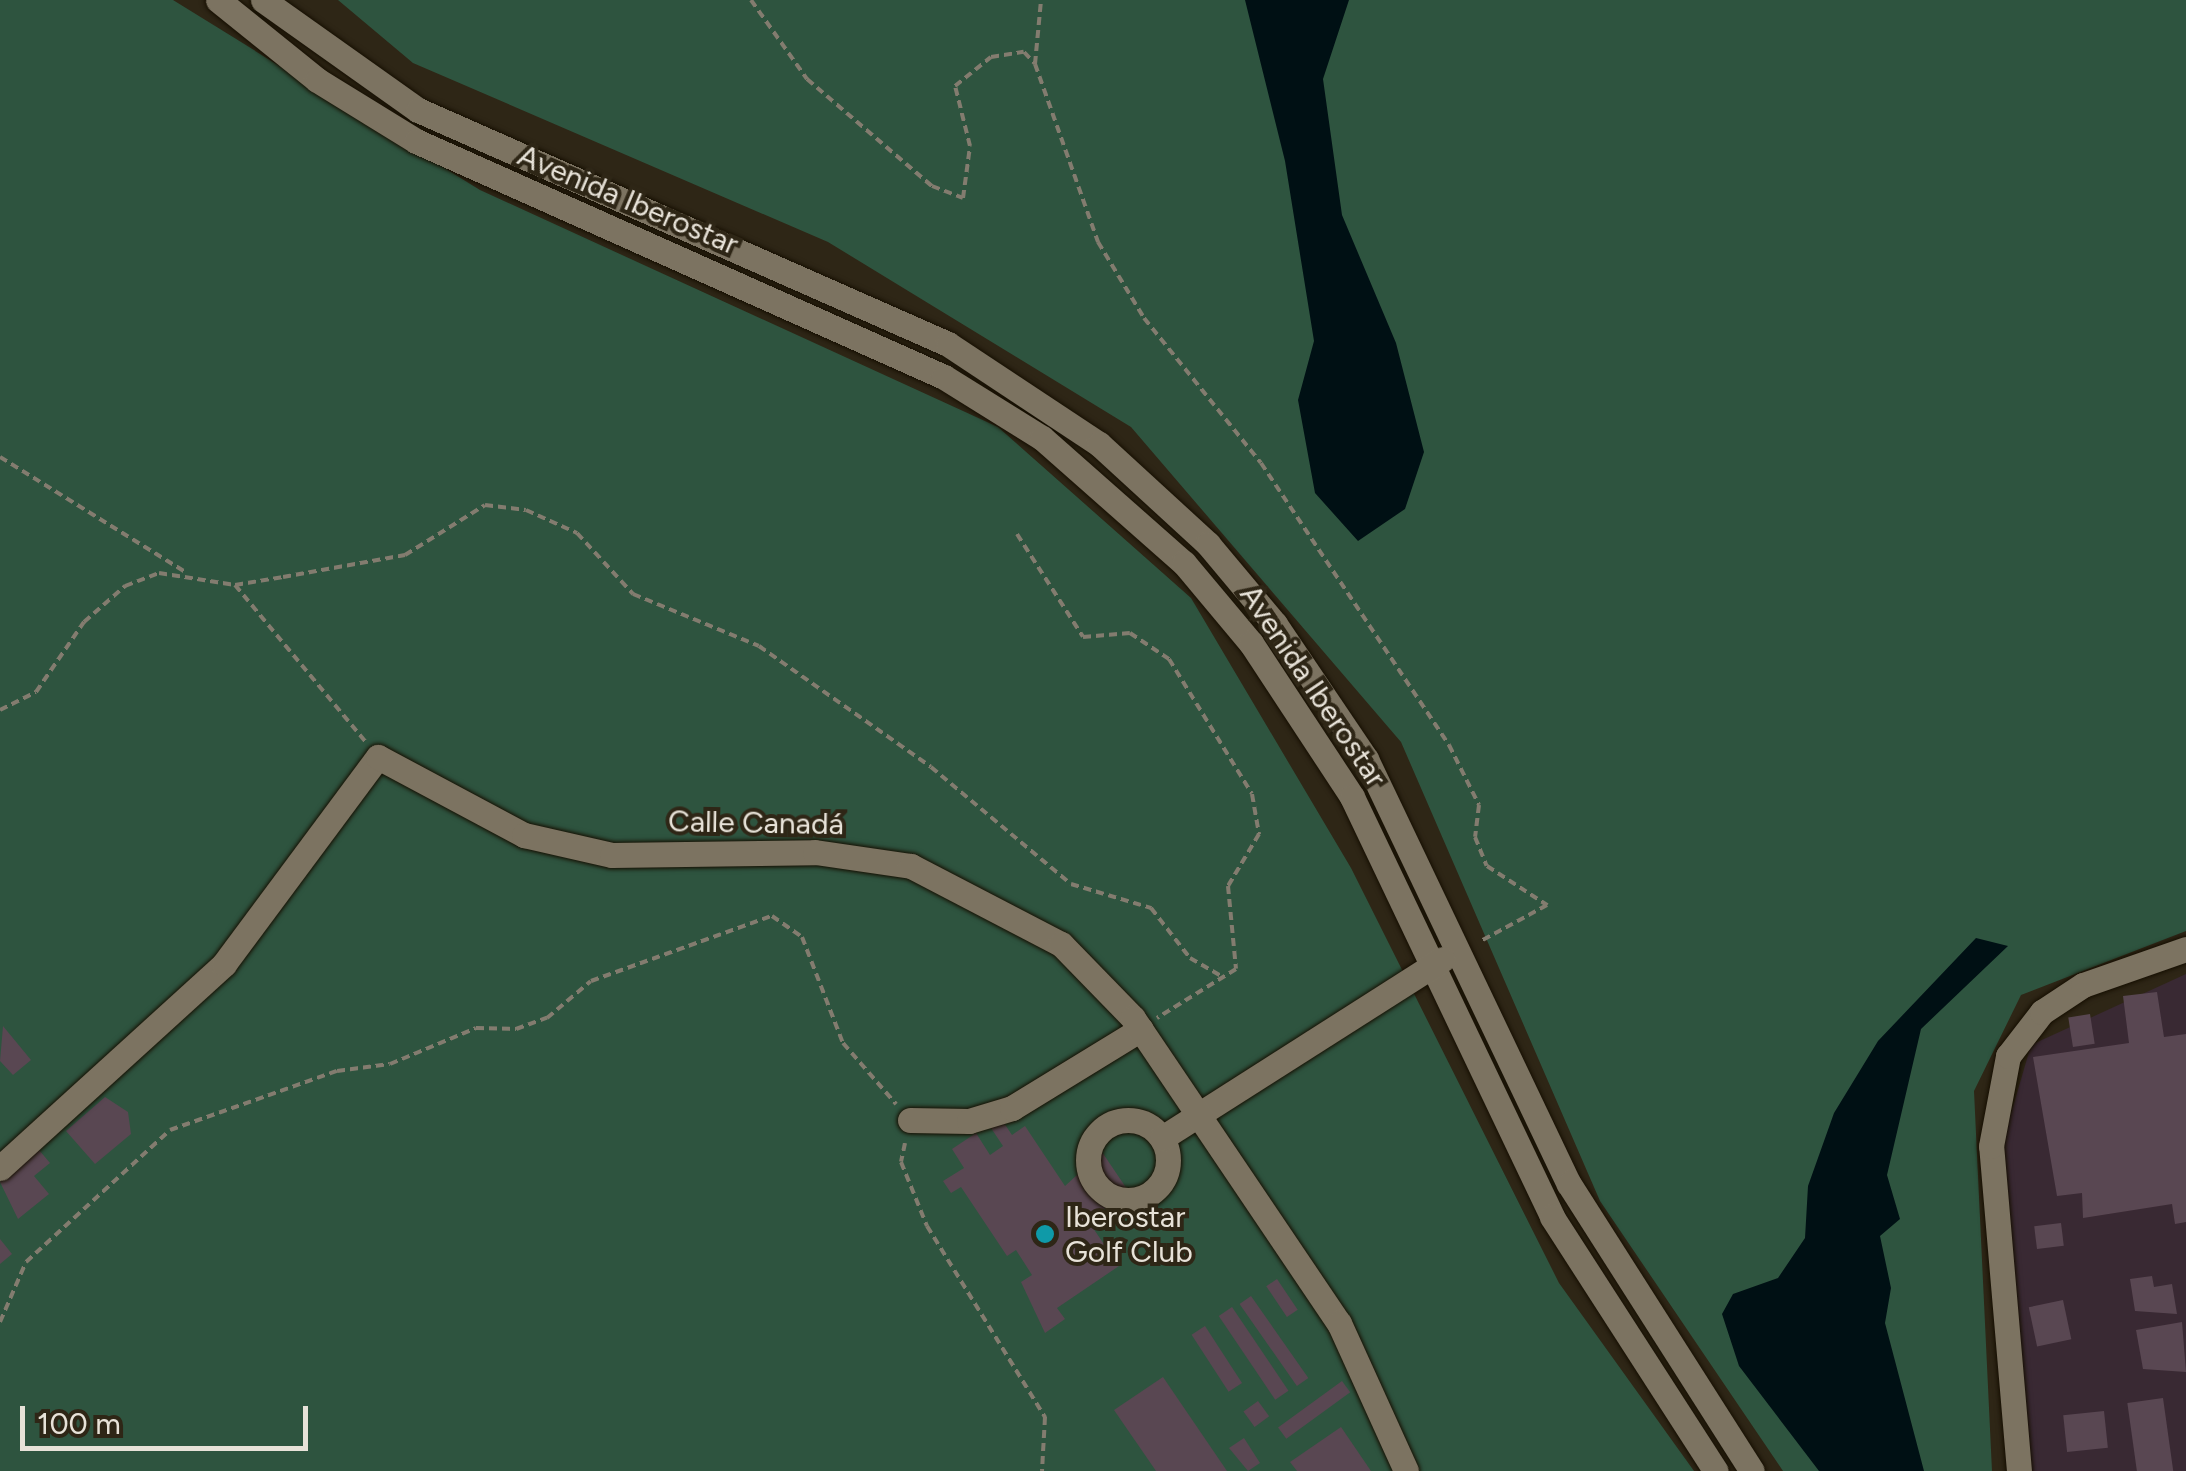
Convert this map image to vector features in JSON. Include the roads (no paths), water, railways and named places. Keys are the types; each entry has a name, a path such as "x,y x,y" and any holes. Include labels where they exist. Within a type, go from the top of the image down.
{"street":[{"name":"Avenida Iberostar","path":"218,0 317,80 416,141 870,338 1042,438 1184,562 1252,643 1352,797 1429,967 1561,1232 1716,1471"},
{"name":"Avenida Iberostar","path":"264,0 418,110 914,325 1099,444 1208,544 1276,624 1366,759 1569,1184 1752,1471"},
{"name":"Calle Canadá","path":"0,1168 224,964 378,757 524,835 612,855 815,852 912,866 1061,944 1141,1029 1203,1112 1340,1323 1406,1471"},
{"path":"2019,1471 1991,1146 2008,1056 2042,1012 2083,985 2186,949"},
{"path":"1162,1138 1456,951"},
{"path":"910,1120 969,1121 1012,1108 1141,1029"}],"place":[{"name":"Iberostar Golf Club","path":"1045,1234"}]}
